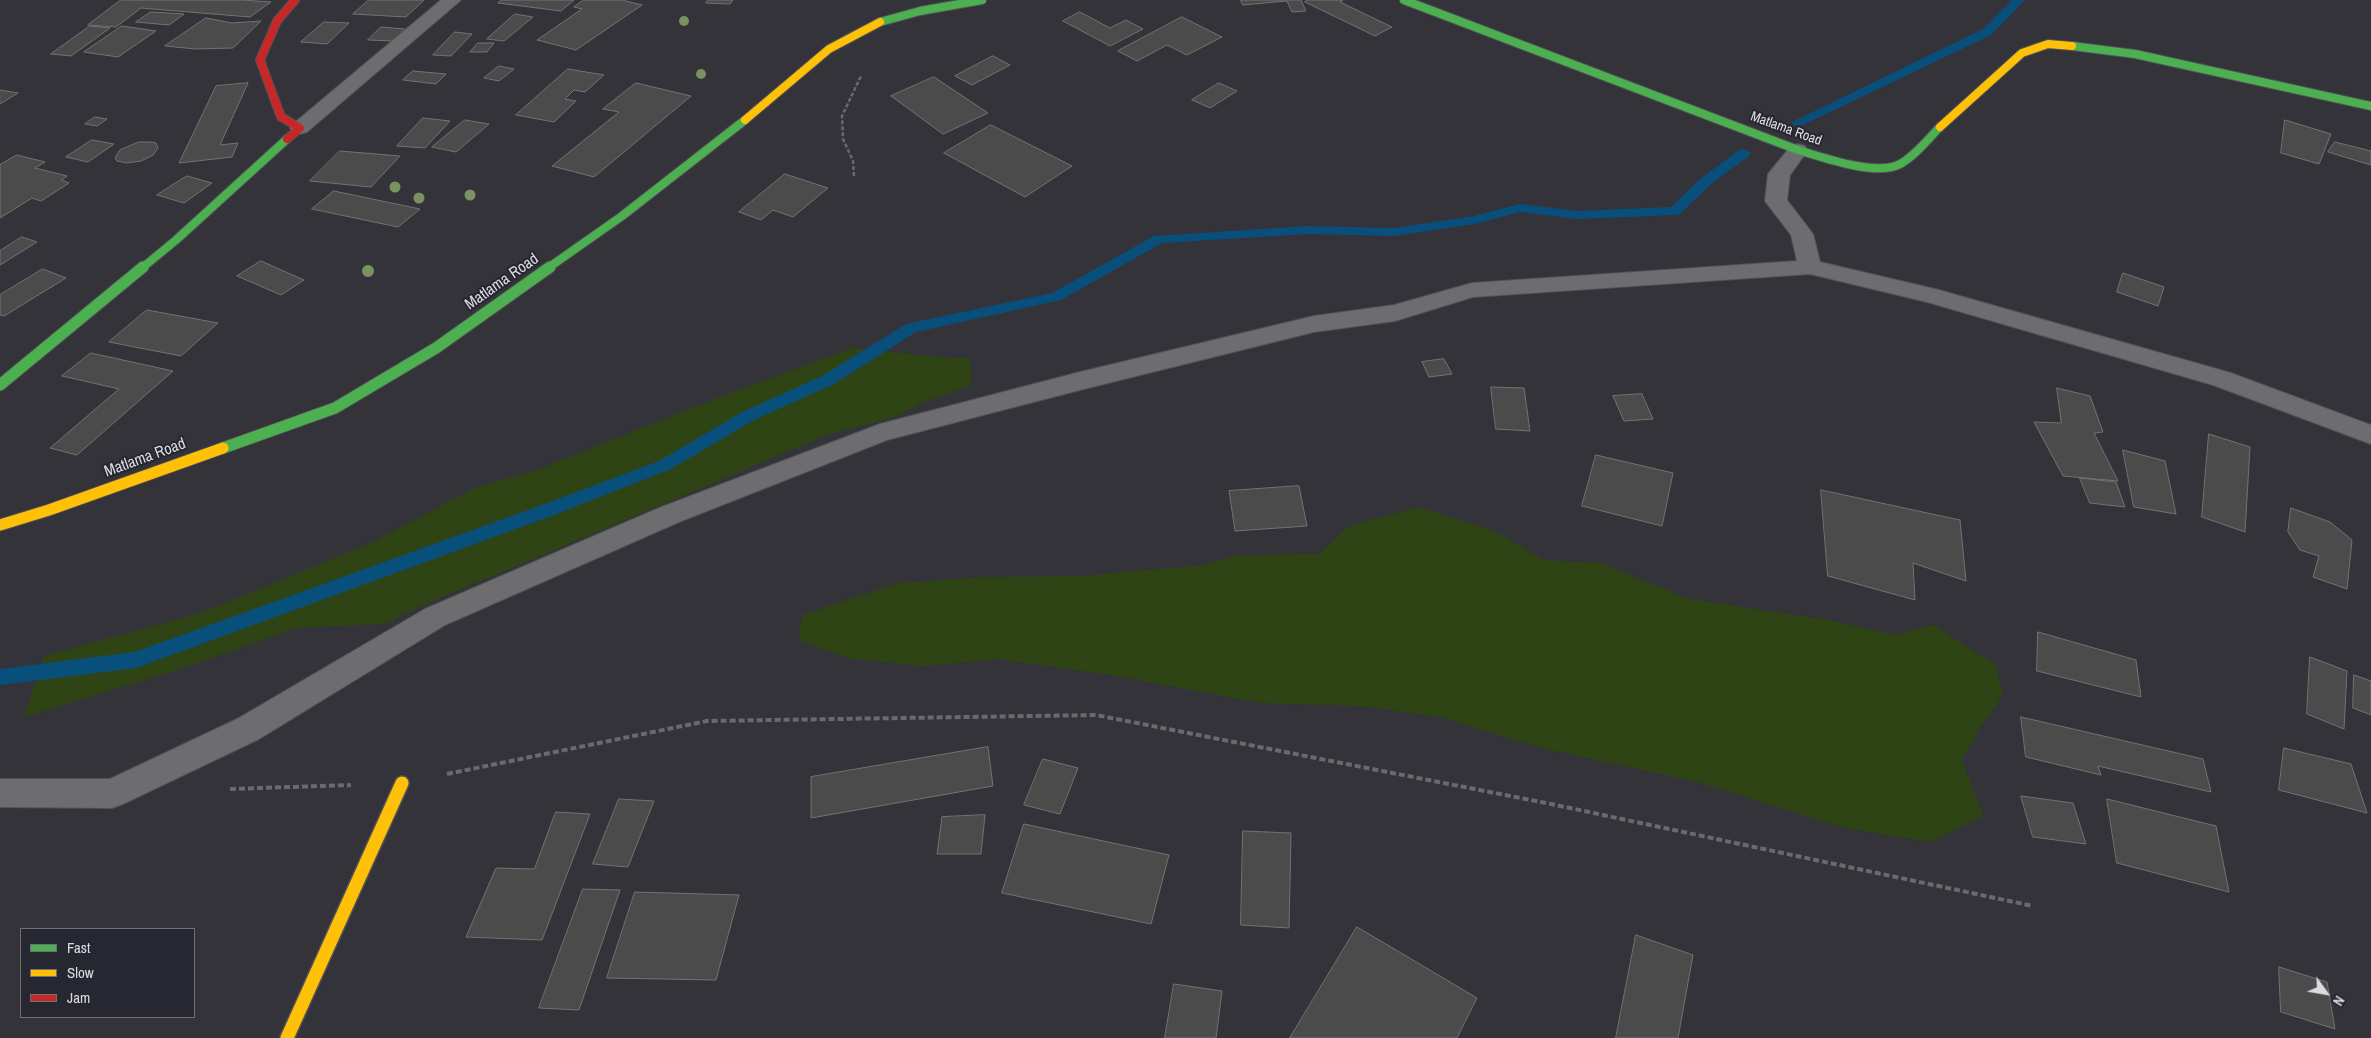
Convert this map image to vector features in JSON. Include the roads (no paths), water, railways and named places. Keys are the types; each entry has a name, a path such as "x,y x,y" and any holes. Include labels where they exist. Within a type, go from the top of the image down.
{"street":[{"path":"296,0 277,21 260,60 281,117 300,128"},
{"path":"0,385 176,240 300,128 452,0"},
{"name":"Matlama Road","path":"0,525 49,510 335,408 436,348 622,216 732,130 829,49 878,23 920,10 982,0"},
{"name":"Matlama Road","path":"1404,0 1798,150 1830,160 1879,168 1898,165 2022,53 2048,44 2092,47 2135,54 2371,106"},
{"path":"1798,150 1779,174 1776,201 1802,234 1810,267"},
{"path":"0,793 112,794 248,729 434,617 669,515 880,433 1080,381 1314,324 1395,313 1472,290 1810,267 1931,295 2222,379 2371,435"},
{"path":"287,1038 402,783"}],"waterway":[{"path":"1798,122 1987,32 2019,0"},
{"path":"0,677 136,660 548,510 665,465 748,416 828,380 911,328 1056,297 1159,239 1308,230 1394,232 1475,220 1520,208 1577,215 1675,211 1705,182 1744,153"}]}
